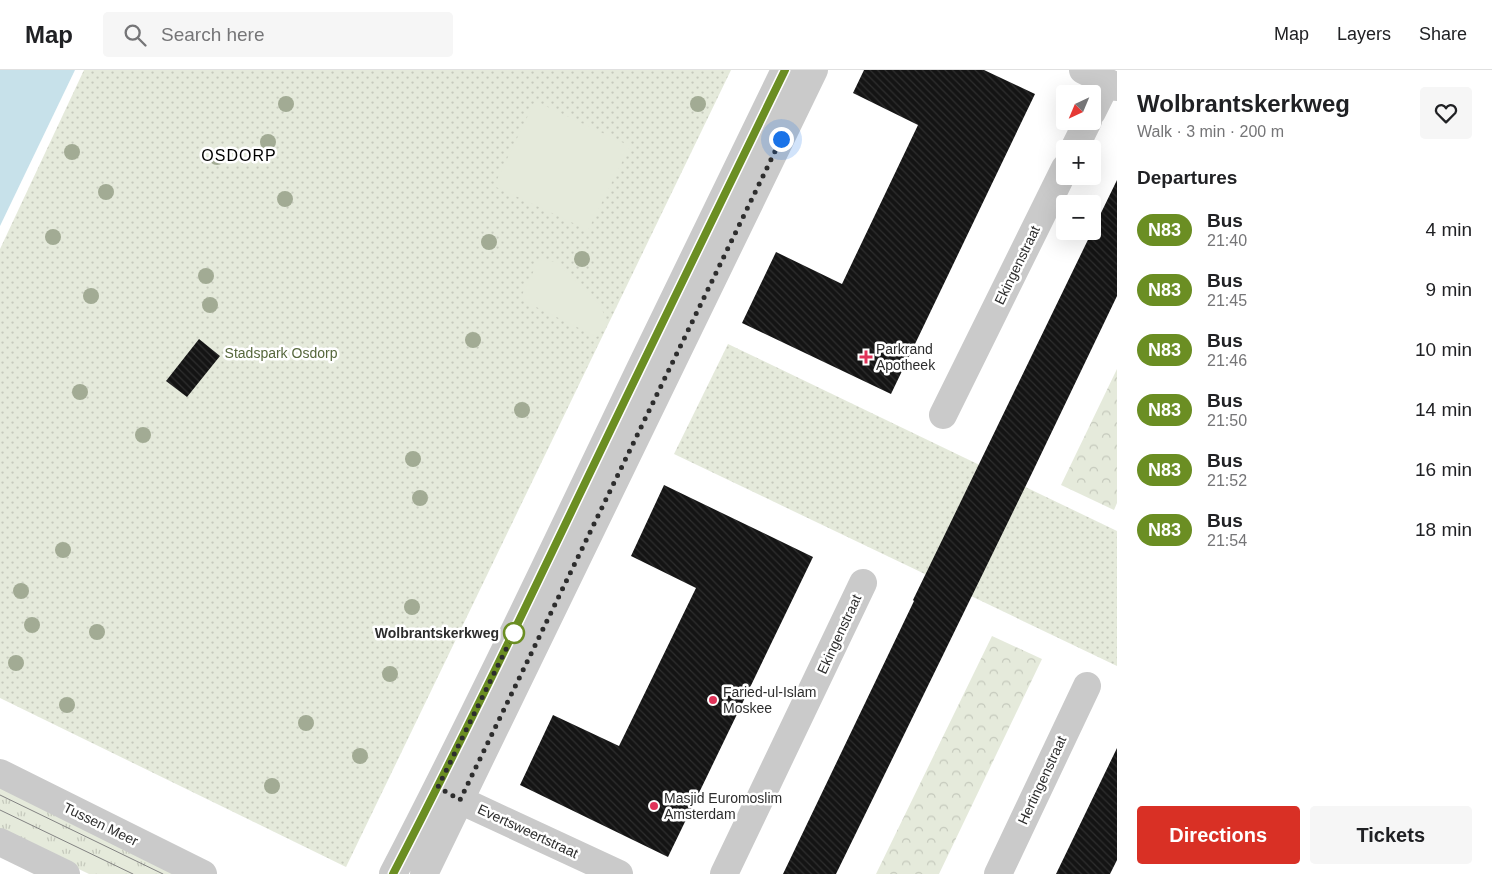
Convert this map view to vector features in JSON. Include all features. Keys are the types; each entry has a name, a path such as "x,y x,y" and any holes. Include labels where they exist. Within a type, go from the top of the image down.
{"street":[{"path":"424,874 449,793 516,628 785,70"},
{"path":"392,874 449,793 814,70"},
{"path":"1083,70 1112,85 1101,100"},
{"name":"Ekingenstraat","path":"942,415 1057,185"},
{"name":"Ekingenstraat","path":"724,874 863,583"},
{"name":"Hertingenstraat","path":"998,874 1087,686"},
{"name":"Tussen Meer","path":"0,773 203,874"},
{"name":"Evertsweertstraat","path":"449,793 619,874"},
{"path":"0,842 66,874"}],"green space":[{"name":"Stadspark Osdorp","path":"84,70 731,70 346,867 0,698 0,249"},
{"path":"535,101 630,146 588,230 494,186"},
{"path":"539,260 556,262 600,305 607,321 597,337 520,299"},
{"path":"728,344 1117,531 1117,666 674,454"},
{"path":"1117,369 1117,503 1114,510 1061,485"},
{"path":"992,636 1042,659 939,874 876,874"},
{"path":"0,786 180,874 89,874 0,831"}],"water":[{"path":"0,70 75,70 0,226"}],"building":[{"path":"864,70 984,70 1035,94 891,394 742,323 776,252 842,284 918,125 853,93"},
{"path":"1117,180 1117,296 1033,471 836,874 783,874 913,600 1088,240 1101,240 1101,213"},
{"path":"199,339 220,356 187,397 166,381"},
{"path":"664,485 813,557 668,857 520,785 553,715 619,746 696,588 631,556"},
{"path":"1117,748 1117,860 1110,874 1056,874"}],"tram line":[{"path":"0,795 163,874"},
{"path":"0,810 133,874"}],"bus line":[{"name":"N83","path":"393,874 512,636 785,70"}],"place":[{"name":"Parkrand Apotheek","path":"866,357"},
{"name":"Wolbrantskerkweg","path":"514,633"},
{"name":"Faried-ul-Islam Moskee","path":"713,700"},
{"name":"Masjid Euromoslim Amsterdam","path":"654,806"}],"district":[{"name":"OSDORP","path":"239,155"}],"route":[{"path":"514,633 438,787 460,800 781,139"}]}
